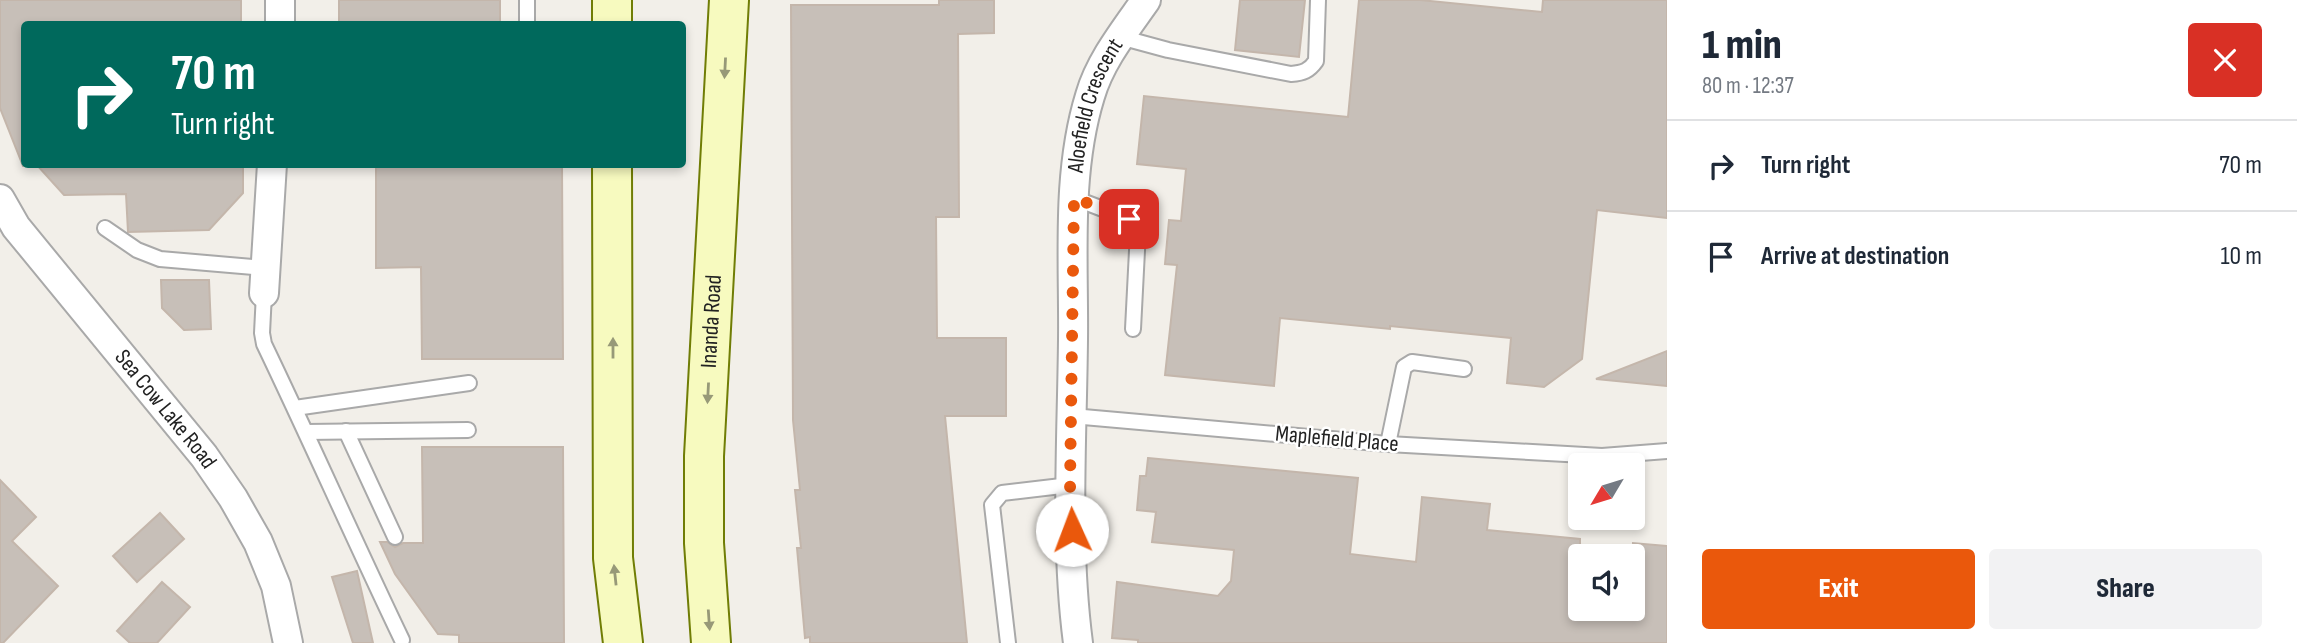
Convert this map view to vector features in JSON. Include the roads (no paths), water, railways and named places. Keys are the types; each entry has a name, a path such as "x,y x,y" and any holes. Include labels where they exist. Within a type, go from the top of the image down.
{"main road":[{"path":"611,0 612,21"},
{"name":"Inanda Road","path":"711,643 704,543 704,456 729,0"},
{"path":"612,168 614,558 623,643"}],"street":[{"path":"280,0 280,21"},
{"name":"Aloefield Crescent","path":"1079,643 1070,485 1074,198 1080,131 1091,93 1106,60 1146,0"},
{"path":"265,281 272,168"},
{"name":"Sea Cow Lake Road","path":"0,199 16,227 204,456 233,498 258,542 276,586 288,643"}],"lane":[{"path":"527,0 527,21"},
{"path":"1120,37 1168,50 1291,74 1302,73 1316,61 1318,0"},
{"path":"1074,198 1129,219 1138,231 1133,329"},
{"path":"105,228 137,250 160,259 265,281 261,332 264,344 402,640"},
{"path":"1388,444 1404,367 1412,362 1464,369"},
{"path":"295,408 469,383"},
{"name":"Maplefield Place","path":"1072,416 1388,444 1602,456 1667,452"},
{"path":"306,432 468,430"},
{"path":"346,431 395,537"},
{"path":"1008,643 992,505 1002,493 1070,485"}]}
